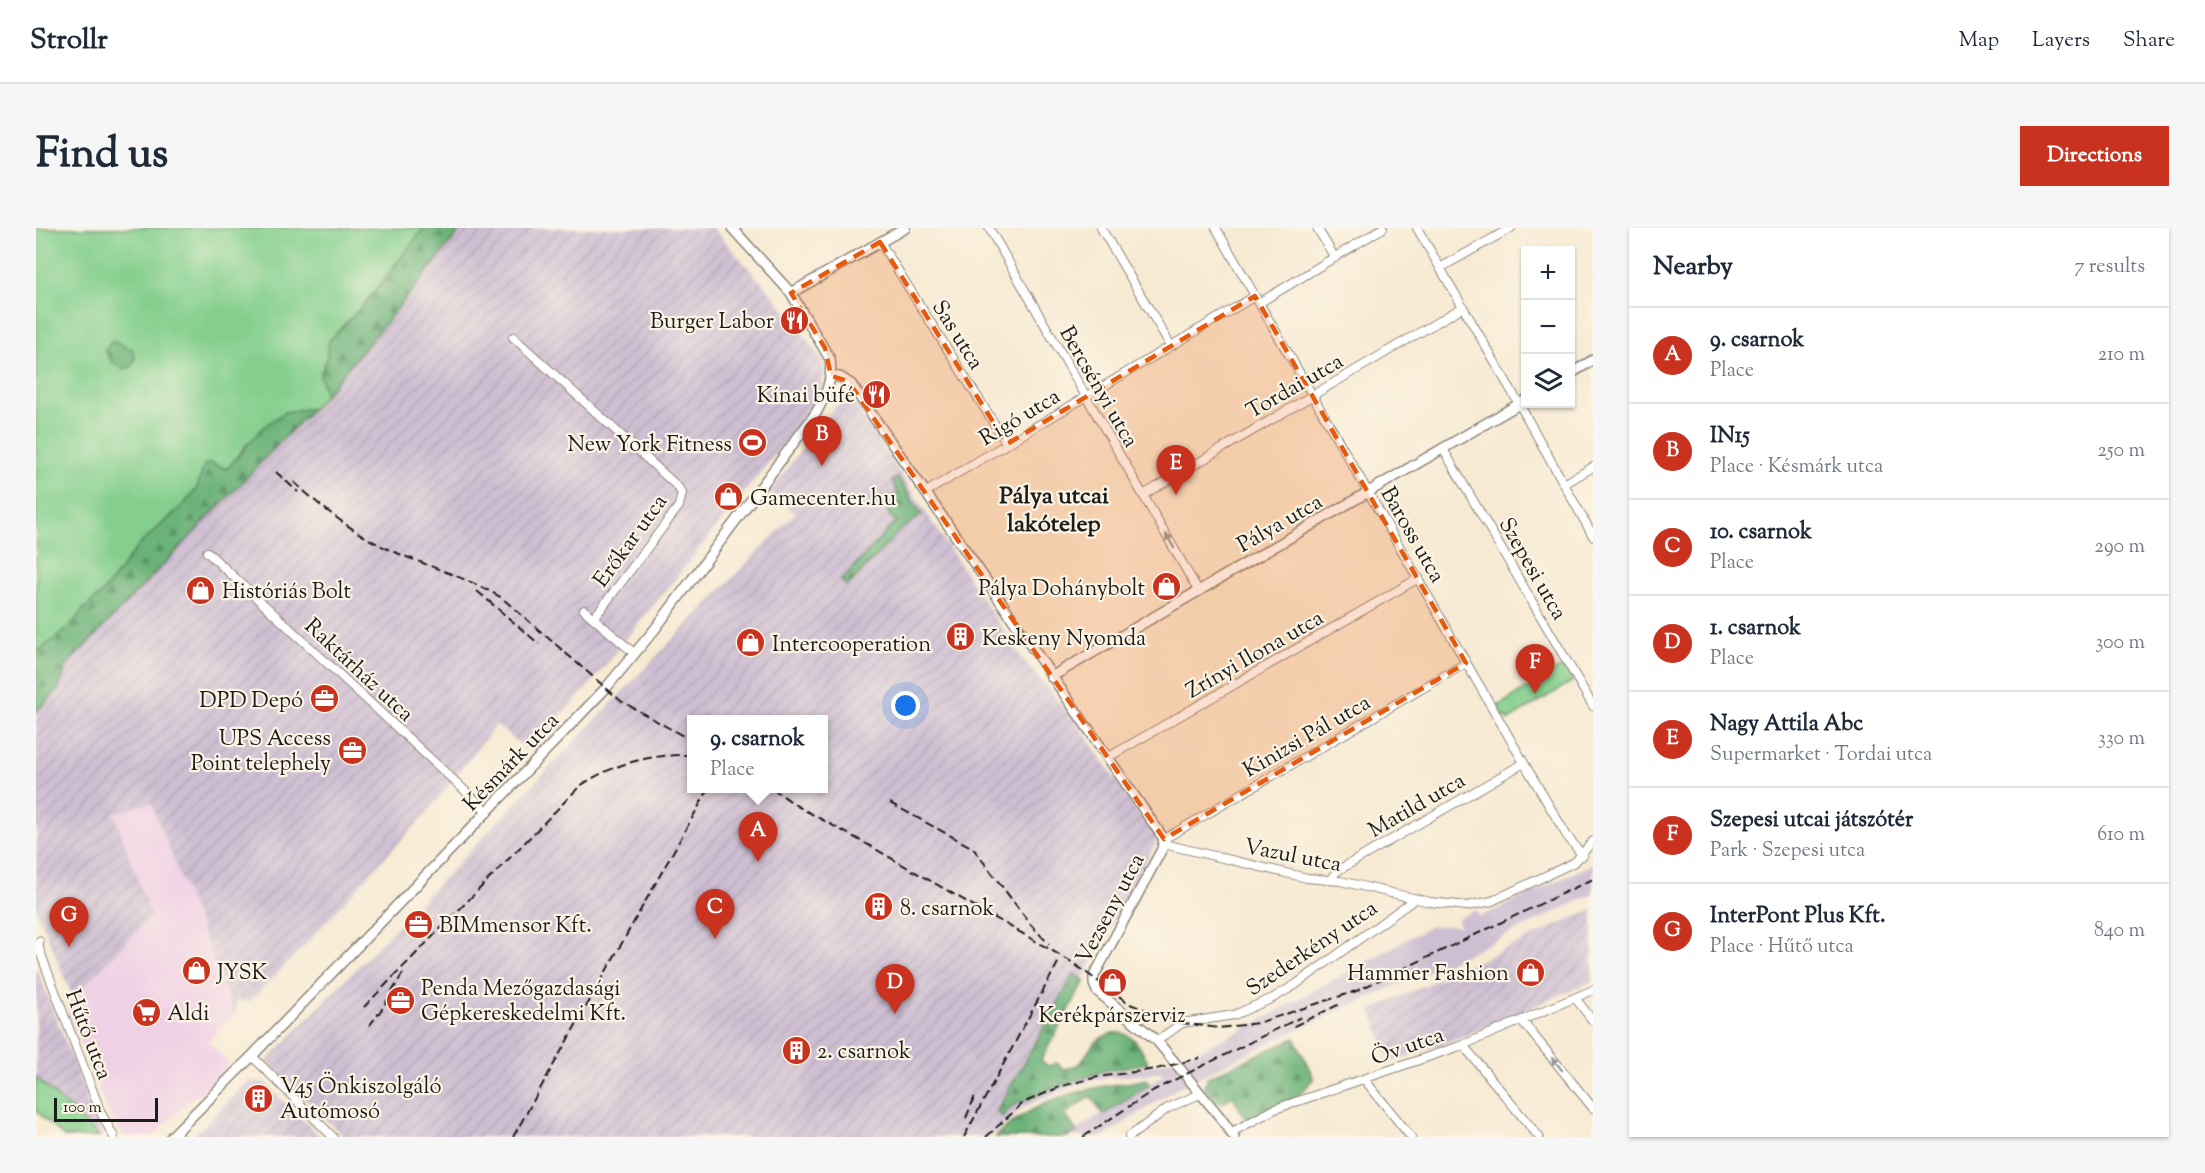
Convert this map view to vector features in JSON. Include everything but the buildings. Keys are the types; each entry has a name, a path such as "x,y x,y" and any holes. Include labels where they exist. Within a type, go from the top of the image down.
{"street":[{"path":"732,228 791,293 825,348 830,359 831,376 840,376 851,384 1037,652 1051,677 1164,841"},
{"path":"791,293 905,228"},
{"name":"Bercsényi utca","path":"989,228 1199,592"},
{"path":"1101,228 1171,346"},
{"name":"Baross utca","path":"1216,228 1524,763 1567,836 1582,856"},
{"path":"1317,228 1335,258"},
{"name":"Rigó utca","path":"926,492 1171,346 1335,258 1383,228"},
{"path":"1417,228 1463,308 1521,400"},
{"path":"1440,268 1511,228"},
{"name":"Sas utca","path":"880,242 1007,444"},
{"name":"Tordai utca","path":"1143,495 1463,308"},
{"name":"Erőkar utca","path":"513,337 682,493 679,506 594,618"},
{"path":"1575,371 1593,360"},
{"name":"Késmárk utca","path":"171,1137 589,707 635,654 816,413 829,387 831,376"},
{"name":"Pálya utca","path":"1051,677 1521,403"},
{"path":"1525,408 1593,536"},
{"name":"Szepesi utca","path":"1443,449 1593,706"},
{"path":"1564,484 1593,466"},
{"name":"Raktárház utca","path":"207,552 488,812"},
{"name":"Zrínyi Ilona utca","path":"1107,758 1419,578"},
{"path":"584,610 635,654"},
{"name":"Kinizsi Pál utca","path":"1164,841 1466,663"},
{"name":"Matild utca","path":"1330,880 1337,871 1524,763"},
{"name":"Vazul utca","path":"1164,841 1307,878 1330,880 1454,906 1484,903 1564,868 1582,856"},
{"name":"Vezseny utca","path":"1157,1041 1097,991 1094,976 1164,841"},
{"path":"1582,856 1593,841"},
{"name":"Szederkény utca","path":"1157,1041 1182,1023 1234,1016 1273,998 1295,985 1415,898"},
{"name":"Hűtő utca","path":"39,941 39,949 101,1113 114,1137"},
{"name":"Öv utca","path":"1233,1134 1275,1109 1463,1045 1593,990"},
{"path":"1575,998 1593,1020"},
{"path":"1522,1021 1593,1108"},
{"path":"1157,1041 1233,1134"},
{"path":"1463,1045 1539,1137"},
{"path":"252,1056 333,1137"},
{"path":"1364,1079 1411,1137"},
{"path":"1129,1137 1168,1108 1200,1094"}],"highlighted area":[{"path":"880,242 1007,444 1255,296 1466,663 1164,839 848,381 831,376 825,348 791,293"}],"shaded area":[{"path":"462,228 713,228 779,302 823,361 824,373 820,392 810,411 587,688 528,750 496,725 429,810 301,949 249,1002 236,1000 235,1015 151,803 114,813 151,916 73,998 36,909 36,712 58,690 68,664 325,395"},
{"path":"846,397 850,397 1018,653 1079,726 1157,840 1087,971 1007,1111 985,1135 989,1137 344,1137 267,1061 795,513 770,492 831,411"},
{"path":"151,803 235,1015 207,1042 227,1060 229,1065 204,1092 191,1098 152,1137 125,1137 110,1117 66,1006 151,916 114,813"},
{"path":"1593,864 1593,894 1471,952 1283,1036 1177,1088 1103,1137 1065,1137 1163,1075 1162,1072 1097,1079 1063,1090 1023,1107 991,1137 985,1134 997,1118 1023,1100 1062,1083 1098,1074 1158,1064 1201,1050 1252,1025 1431,926 1460,926 1457,919 1476,910 1480,917"},
{"path":"1593,909 1593,981 1459,1038 1390,1062 1371,1010"},
{"path":"36,966 102,1137 99,1137 36,1077"},
{"path":"249,1081 264,1082 320,1137 193,1137"}],"green space":[{"path":"36,228 424,228 368,300 329,341 326,360 320,375 325,395 313,408 285,412 246,445 227,469 210,463 204,466 197,488 185,503 138,546 104,591 82,611 69,628 36,653"},
{"path":"424,228 462,228 325,395 320,375 326,360 329,341 368,300"},
{"path":"112,341 132,349 135,357 132,367 122,369 111,361 105,350"},
{"path":"313,408 68,664 58,690 36,712 36,653 69,628 82,611 104,591 138,546 185,503 197,488 204,465 210,463 227,469 263,427 285,412"},
{"path":"898,478 922,515 899,531 847,587 841,581 897,520 891,518 885,505 876,505 871,499 899,495 892,481"},
{"path":"1563,666 1573,681 1507,721 1498,706"},
{"path":"1074,974 1085,981 1041,1060 1048,1066 1057,1063 1064,1070 1081,1062 1093,1045 1104,1036 1120,1033 1133,1039 1148,1063 1104,1071 1053,1088 1012,1106 1002,1117 997,1111"},
{"path":"1295,1038 1314,1079 1298,1096 1246,1121 1233,1096 1222,1103 1216,1101 1204,1087 1208,1077"},
{"path":"36,1077 99,1137 64,1137 36,1111"},
{"path":"1147,1079 1149,1085 1103,1115 1091,1096 1065,1114 1077,1132 1068,1137 995,1137 1018,1118 1057,1099 1085,1090"}],"railway":[{"path":"276,472 298,492"},
{"path":"294,482 316,502 365,537 392,551 462,578 502,598 621,701 687,738"},
{"path":"477,591 539,644"},
{"path":"364,1007 580,786 606,771 633,762 662,756 687,755"},
{"path":"513,1137 706,793"},
{"path":"779,793 797,806 1070,961 1130,1004 1182,1023 1219,1028 1258,1023 1359,990"},
{"path":"890,803 973,848 1031,925 1049,944"},
{"path":"1352,993 1593,879"},
{"path":"964,1137 1059,961"},
{"path":"369,1026 403,973"},
{"path":"1294,1026 1342,1003"},
{"path":"1083,1137 1154,1090 1301,1017"},
{"path":"986,1137 1023,1103 1062,1086 1098,1077 1156,1069 1200,1058"},
{"path":"966,1118 975,1096"}],"place":[{"name":"Burger Labor","path":"795,320"},
{"name":"Kínai büfé","path":"876,394"},
{"name":"New York Fitness","path":"753,443"},
{"name":"IN15","path":"822,466"},
{"name":"Nagy Attila Abc","path":"1176,495"},
{"name":"Gamecenter.hu","path":"729,497"},
{"name":"Pálya Dohánybolt","path":"1166,587"},
{"name":"Históriás Bolt","path":"201,590"},
{"name":"Keskeny Nyomda","path":"961,637"},
{"name":"Intercooperation","path":"751,643"},
{"name":"Szepesi utcai játszótér","path":"1535,694"},
{"name":"DPD Depó","path":"324,699"},
{"name":"UPS Access Point telephely","path":"352,750"},
{"name":"9. csarnok","path":"758,862"},
{"name":"8. csarnok","path":"879,907"},
{"name":"BIMmensor Kft.","path":"418,924"},
{"name":"10. csarnok","path":"715,939"},
{"name":"InterPont Plus Kft.","path":"69,947"},
{"name":"JYSK","path":"196,971"},
{"name":"Hammer Fashion","path":"1530,972"},
{"name":"Kerékpárszerviz","path":"1112,982"},
{"name":"Penda Mezőgazdasági Gépkereskedelmi Kft.","path":"400,1000"},
{"name":"Aldi","path":"146,1012"},
{"name":"1. csarnok","path":"895,1014"},
{"name":"2. csarnok","path":"796,1050"},
{"name":"V45 Önkiszolgáló Autómosó","path":"259,1098"}],"district":[{"name":"Pálya utcai lakótelep","path":"1054,509"}]}
